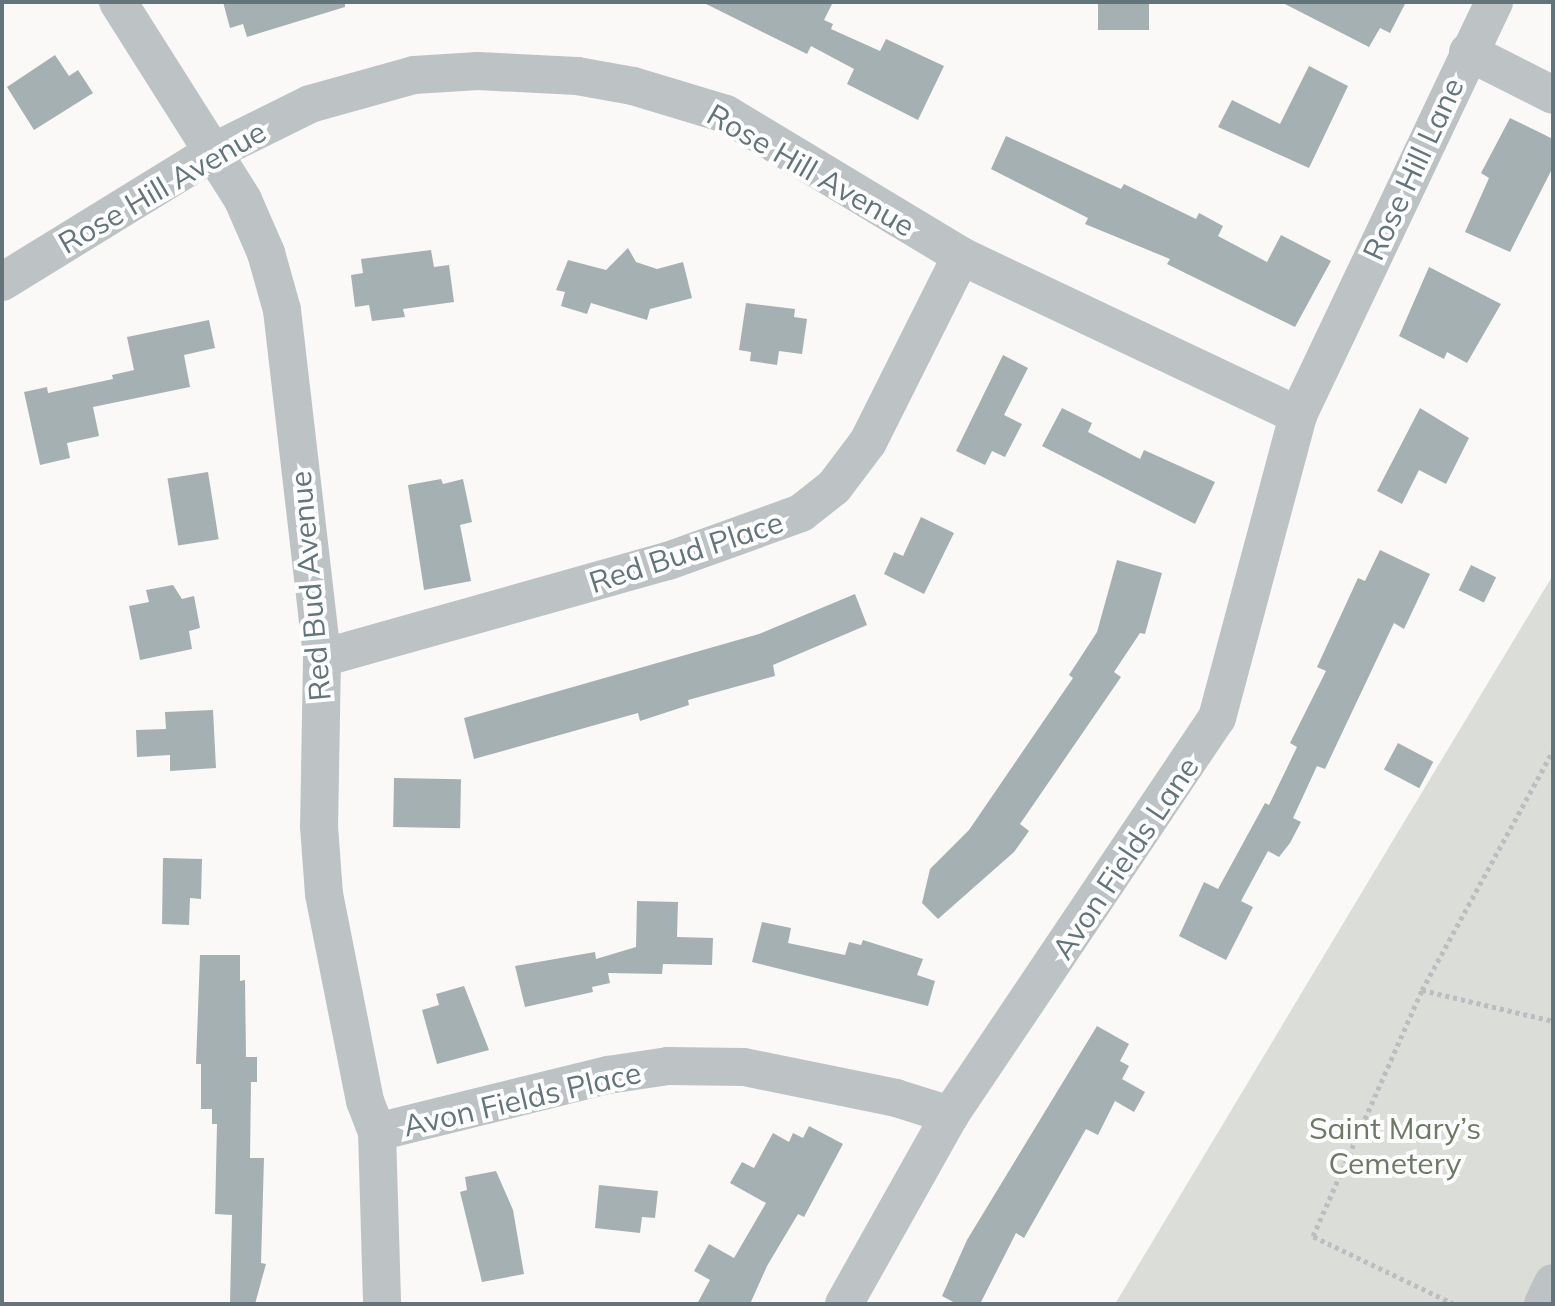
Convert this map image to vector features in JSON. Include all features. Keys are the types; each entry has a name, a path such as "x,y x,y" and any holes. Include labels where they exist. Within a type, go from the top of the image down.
{"street":[{"name":"Red Bud Avenue","path":"118,2 213,152 254,227 282,310 322,658 319,826 324,894 365,1101 377,1132 382,1304"},
{"path":"1468,52 1494,2"},
{"name":"Rose Hill Lane","path":"1318,373 1468,52 1553,95"},
{"name":"Rose Hill Avenue","path":"2,282 213,152 310,104 364,86 478,71 577,76 633,86 726,114 961,256 1298,415"},
{"name":"Red Bud Place","path":"322,658 668,561 801,513 834,487 868,442 961,256"},
{"name":"Avon Fields Lane","path":"844,1304 950,1115 1217,718 1231,681 1278,474 1298,415 1318,373"},
{"name":"Avon Fields Place","path":"377,1132 608,1075 668,1066 744,1067 896,1098 950,1115"},
{"path":"1543,1304 1553,1283"}],"path":[{"path":"1454,1304 1313,1236 1422,990 1553,751"},
{"path":"1422,990 1553,1021"}],"green space":[{"name":"Saint Mary’s Cemetery","path":"1553,575 1553,1304 1115,1304 1401,827"}],"building":[{"path":"223,2 345,2 345,7 247,37 243,24 230,28"},
{"path":"702,2 833,2 824,20 833,24 831,29 880,51 886,39 944,66 918,120 847,84 854,69 811,46 807,54"},
{"path":"1098,2 1149,2 1149,30 1098,30"},
{"path":"1281,2 1406,2 1390,33 1380,28 1369,47"},
{"path":"55,55 69,76 78,70 93,93 34,130 7,87"},
{"path":"1309,66 1348,86 1309,168 1218,127 1232,100 1280,124"},
{"path":"1510,118 1553,139 1553,167 1510,252 1465,232 1489,178 1481,173"},
{"path":"1006,136 1121,189 1124,184 1196,219 1199,213 1223,226 1218,236 1267,262 1281,235 1331,261 1295,327 1167,264 1170,259 1085,224 1088,218 991,169"},
{"path":"628,248 636,262 657,269 683,262 692,298 650,309 647,320 591,303 587,314 561,306 565,292 556,290 568,260 606,270"},
{"path":"431,250 434,267 449,265 454,302 403,309 405,317 372,321 369,305 355,307 351,275 363,273 361,259"},
{"path":"1429,267 1501,304 1467,363 1447,352 1444,359 1399,336"},
{"path":"746,303 795,309 794,317 807,319 802,354 779,351 777,365 750,361 751,352 739,350"},
{"path":"209,320 215,348 184,355 190,387 93,407 99,436 67,443 70,458 40,465 24,392 47,387 48,393 113,379 112,375 134,370 127,337"},
{"path":"1003,355 1028,368 1004,415 1022,424 1005,457 992,451 985,465 956,451"},
{"path":"1062,408 1092,423 1088,432 1140,459 1144,450 1215,482 1195,524 1042,446"},
{"path":"1420,408 1469,438 1446,484 1419,470 1402,504 1377,491"},
{"path":"208,472 219,539 178,546 168,478"},
{"path":"441,479 443,484 463,479 472,522 460,525 471,581 424,590 408,485"},
{"path":"921,517 954,533 924,594 884,574 894,552 903,556"},
{"path":"1380,550 1430,574 1404,629 1394,623 1325,769 1317,766 1293,818 1301,822 1290,843 1279,857 1268,851 1241,901 1253,907 1226,960 1179,936 1204,882 1218,889 1265,803 1269,805 1297,747 1290,743 1326,671 1317,667 1358,578 1365,581"},
{"path":"1117,560 1162,573 1145,634 1140,633 1114,672 1121,677 1020,824 1029,831 1014,852 938,919 922,903 930,869 969,830 1073,678 1069,675 1097,632"},
{"path":"1471,565 1496,577 1484,602 1459,590"},
{"path":"173,585 182,599 194,596 200,628 189,631 192,649 140,660 129,606 149,602 146,590"},
{"path":"855,594 867,625 773,665 775,676 688,700 689,705 640,721 638,713 474,759 464,718 759,634"},
{"path":"213,710 216,768 170,771 170,755 137,757 136,730 166,729 165,712"},
{"path":"1398,743 1433,762 1419,788 1384,769"},
{"path":"394,778 461,779 460,828 393,827"},
{"path":"163,858 202,859 201,899 190,898 189,925 162,924"},
{"path":"637,901 678,902 677,937 713,938 712,965 663,964 662,974 608,973 610,983 592,987 593,992 525,1007 515,966 595,952 596,959 636,947"},
{"path":"762,922 791,928 788,943 845,955 849,942 861,945 863,940 923,959 917,975 935,981 928,1006 752,962"},
{"path":"200,955 240,955 240,981 245,980 246,1057 257,1057 257,1082 251,1082 250,1158 264,1158 261,1263 266,1264 255,1304 230,1304 232,1215 215,1214 217,1124 212,1124 212,1109 201,1109 201,1064 196,1064"},
{"path":"464,986 489,1050 437,1064 422,1010 439,1005 436,994"},
{"path":"1097,1026 1129,1044 1120,1061 1129,1066 1122,1079 1145,1092 1134,1112 1115,1101 1098,1135 1086,1129 1024,1238 1016,1233 980,1304 957,1304 942,1296 967,1240"},
{"path":"809,1126 843,1144 804,1217 798,1214 767,1266 750,1304 697,1304 710,1280 694,1271 709,1244 734,1258 766,1203 730,1183 742,1162 754,1168 773,1133 789,1142 793,1133 803,1138"},
{"path":"496,1171 513,1210 524,1274 482,1282 460,1192 467,1190 465,1177"},
{"path":"599,1185 658,1191 655,1218 642,1217 640,1233 595,1228"}]}
